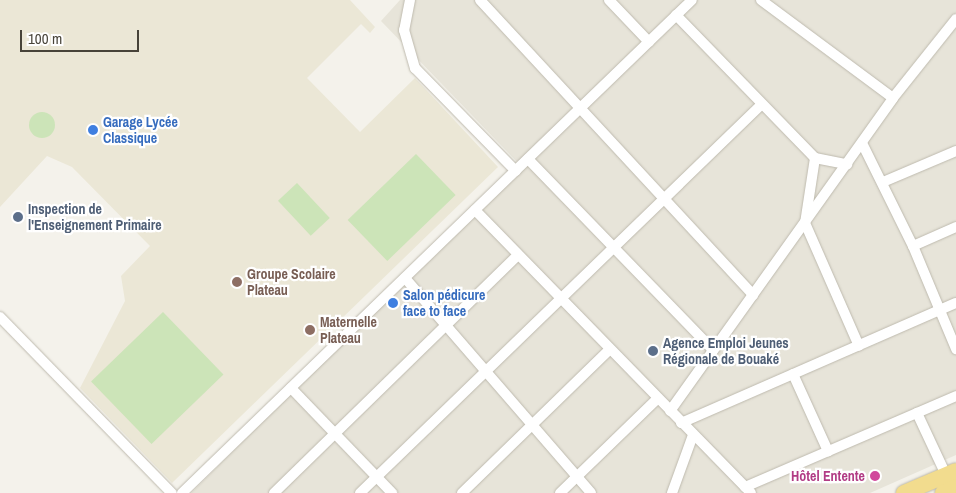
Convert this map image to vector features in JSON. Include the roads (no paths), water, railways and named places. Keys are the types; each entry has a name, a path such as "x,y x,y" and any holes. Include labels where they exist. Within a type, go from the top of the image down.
{"highway":[{"path":"904,493 951,485"}],"street":[{"path":"410,0 404,30 415,68 516,171"},
{"path":"480,0 663,200 753,294"},
{"path":"608,0 649,42"},
{"path":"182,493 692,0"},
{"path":"761,0 893,98"},
{"path":"676,16 815,158 847,164"},
{"path":"670,411 893,98 956,19"},
{"path":"360,493 762,104"},
{"path":"862,143 884,182 956,349"},
{"path":"884,182 956,151"},
{"path":"815,158 805,223 859,346"},
{"path":"528,159 713,350"},
{"path":"475,210 748,490 828,451 956,396"},
{"path":"913,246 956,227"},
{"path":"274,493 518,255"},
{"path":"405,278 591,493"},
{"path":"681,422 956,303"},
{"path":"0,317 172,493"},
{"path":"462,493 610,349"},
{"path":"793,374 828,451"},
{"path":"291,388 392,493"},
{"path":"560,493 658,398"},
{"path":"918,413 951,485"},
{"path":"672,493 693,435"}],"place":[{"name":"Garage Lycée Classique","path":"93,130"},
{"name":"Inspection de l'Enseignement Primaire","path":"18,217"},
{"name":"Groupe Scolaire Plateau","path":"237,282"},
{"name":"Salon pédicure face to face","path":"393,303"},
{"name":"Maternelle Plateau","path":"310,330"},
{"name":"Agence Emploi Jeunes Régionale de Bouaké","path":"653,351"},
{"name":"Hôtel Entente","path":"875,476"}]}
